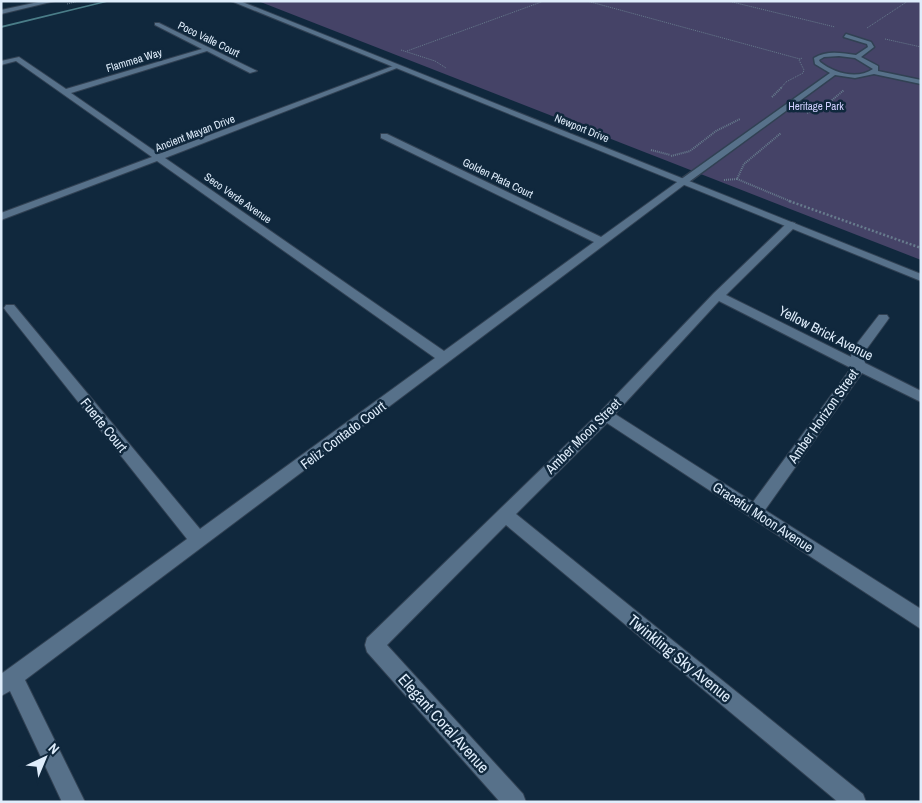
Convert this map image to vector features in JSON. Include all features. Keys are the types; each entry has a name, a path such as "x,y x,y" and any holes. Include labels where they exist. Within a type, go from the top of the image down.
{"street":[{"path":"1,12 52,1"},
{"name":"Newport Drive","path":"234,1 921,278"},
{"name":"Poco Valle Court","path":"157,24 253,71"},
{"name":"Flammea Way","path":"66,92 208,49"},
{"name":"Seco Verde Avenue","path":"1,63 18,58 446,358"},
{"name":"Ancient Mayan Drive","path":"1,217 395,67"},
{"name":"Golden Plata Court","path":"384,136 602,242"},
{"name":"Feliz Contado Court","path":"7,682 684,182"},
{"name":"Amber Moon Street","path":"374,645 606,414 718,296 791,226"},
{"name":"Yellow Brick Avenue","path":"718,296 921,397"},
{"name":"Fuerte Court","path":"10,308 199,541"},
{"name":"Amber Horizon Street","path":"754,511 859,367 857,353 883,318"},
{"name":"Graceful Moon Avenue","path":"606,414 921,620"},
{"name":"Twinkling Sky Avenue","path":"504,514 856,802"},
{"name":"Elegant Coral Avenue","path":"374,645 515,802"},
{"path":"7,682 74,802"}],"lane":[{"path":"846,36 869,44 872,47 857,57"},
{"path":"874,72 876,67 872,63 857,57 830,54 816,60 821,66 835,72 858,75 874,72 921,82"},
{"path":"684,182 835,72"}],"path":[{"path":"406,51 544,1"},
{"path":"587,1 800,59 804,57"},
{"path":"728,1 921,47"},
{"path":"855,39 908,1"},
{"path":"482,20 487,22"},
{"path":"490,21 496,22"},
{"path":"768,101 786,82 802,73 804,70 799,64 800,59"},
{"path":"675,161 670,156 690,151 716,131 743,118"},
{"path":"737,179 798,206 921,248"}],"green space":[{"name":"Heritage Park","path":"258,1 921,1 921,260"}],"waterway":[{"path":"1,27 110,1"}]}
